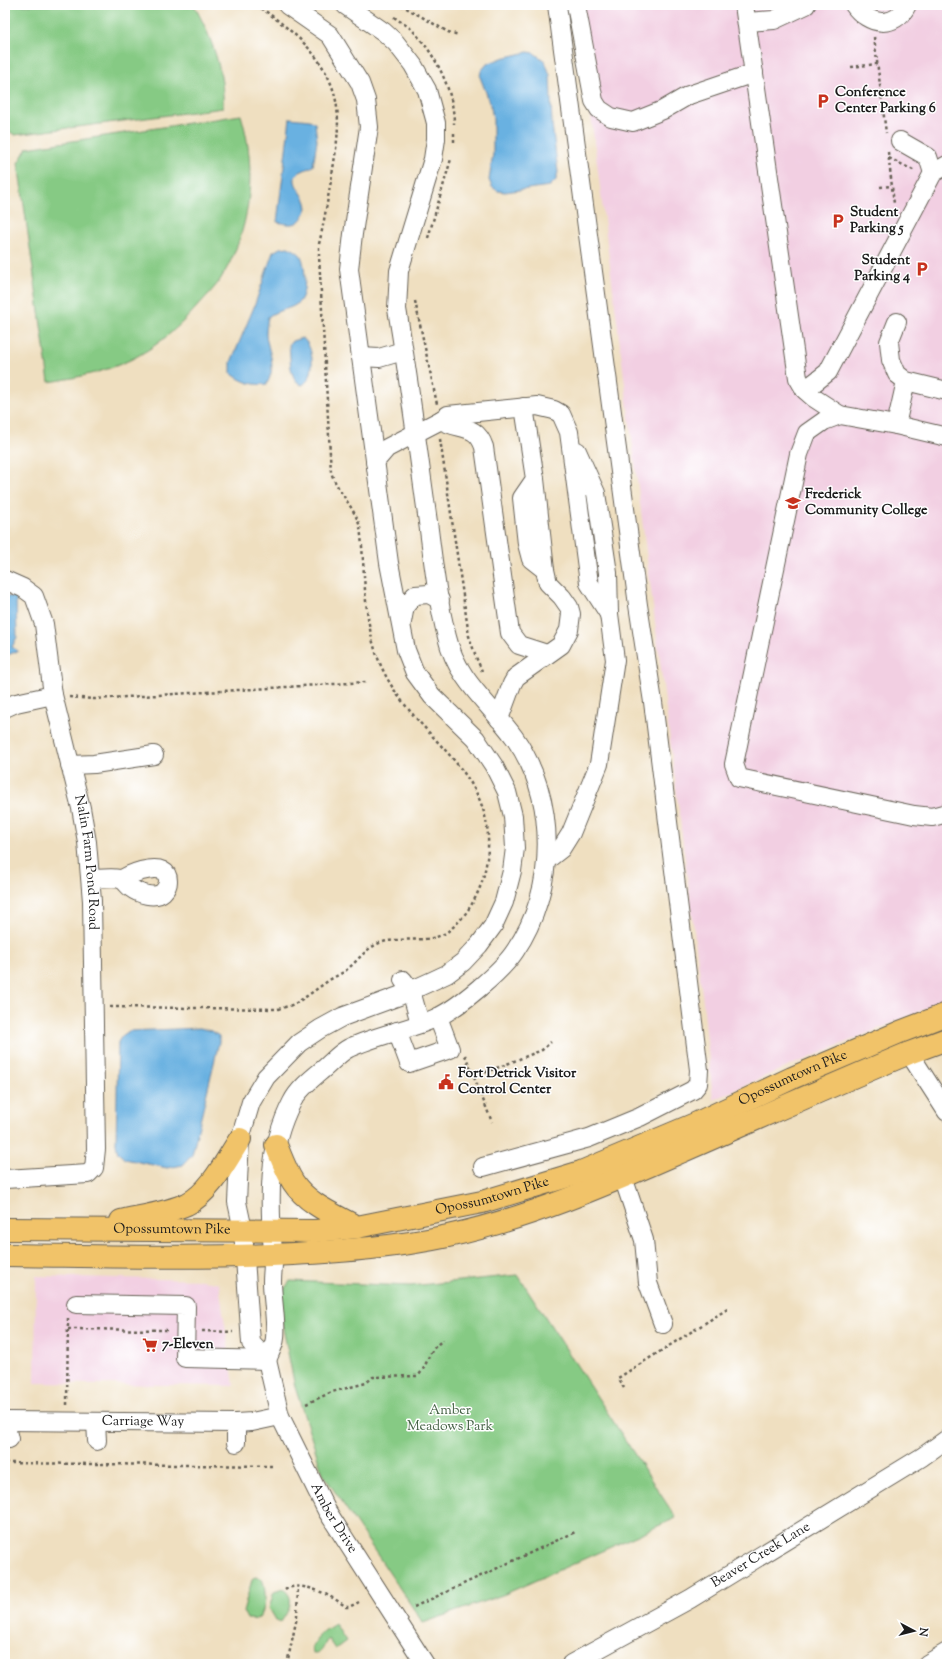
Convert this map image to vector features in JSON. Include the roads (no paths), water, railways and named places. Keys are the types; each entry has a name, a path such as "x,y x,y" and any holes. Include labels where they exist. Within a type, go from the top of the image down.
{"main road":[{"name":"Opossumtown Pike","path":"5,1229 315,1231 357,1227 482,1202 581,1172 695,1124 835,1060 900,1032 947,1014"},
{"name":"Opossumtown Pike","path":"5,1255 245,1257 329,1252 406,1244 449,1236 518,1218 623,1177 909,1053 947,1039"},
{"path":"85,1229 170,1210 188,1204 212,1181 240,1139"},
{"path":"276,1145 293,1182 303,1194 317,1204 357,1227"}],"street":[{"path":"267,1360 251,1343 243,1230 237,1202 240,1139 251,1102 266,1077 299,1043 342,1017 407,985 447,974 479,946 493,926 504,902 512,871 515,848 513,816 507,792 494,766 476,739 432,696 415,673 406,650 389,563 349,269 369,127 366,100 360,83 330,35 287,5"},
{"path":"267,1360 275,1341 272,1279 274,1255 271,1231 270,1188 276,1145 283,1120 294,1099 308,1082 346,1049 438,1017 463,1002 499,970 514,953 528,929 540,897 547,860 548,832 544,810 525,754 499,719 468,683 453,656 447,638 440,600 397,309 399,271 433,159 436,139 436,123 427,90 413,65 396,43 384,32 344,5"},
{"path":"482,1167 589,1138 640,1117 694,1090 698,1084 700,1070 653,702 638,605 557,5"},
{"path":"576,5 594,101 599,109 611,117 633,122 663,110 689,95 754,73"},
{"path":"806,5 774,20 746,14 798,378 805,390 814,398 840,415 896,425 947,437"},
{"path":"854,5 860,13 878,22 892,19 904,10 907,5"},
{"path":"805,390 828,372 933,170 928,157 891,142"},
{"path":"897,322 889,342 891,360 897,374 906,381 947,391"},
{"path":"361,357 379,358 403,351"},
{"path":"896,425 906,381"},
{"path":"375,462 387,448 448,415 537,406 554,410 561,414 569,432 589,583 609,614 615,660 599,764 571,833 561,849 547,860"},
{"path":"499,719 516,677 561,645 569,630 571,614 569,607 562,597 548,583 545,570 531,559 527,544 522,498 535,479 524,407"},
{"path":"840,415 824,420 807,433 799,454 734,764 739,778 914,815 932,817 947,813"},
{"path":"440,420 450,425 472,430 482,439 510,633 519,645 547,654"},
{"name":"Nalin Farm Pond Road","path":"5,580 23,588 34,596 44,624 52,695 81,808 87,842 91,879 96,1149 94,1168 88,1174 80,1176 5,1179"},
{"path":"401,627 405,606 415,595 429,594 440,600"},
{"path":"5,708 16,703 52,695"},
{"path":"70,765 94,764 154,755"},
{"path":"91,879 122,879"},
{"path":"407,985 420,1023"},
{"path":"397,1031 409,1063 450,1049 438,1017"},
{"path":"909,1053 947,1112"},
{"path":"623,1177 644,1240 648,1283 663,1324"},
{"path":"72,1311 186,1306 185,1358 267,1360"},
{"name":"Amber Drive","path":"267,1360 280,1416 327,1511 425,1664"},
{"name":"Carriage Way","path":"5,1421 236,1423 252,1422 280,1416"},
{"path":"5,1421 9,1439"},
{"path":"96,1422 97,1441"},
{"path":"236,1423 236,1443"},
{"name":"Beaver Creek Lane","path":"571,1664 690,1599 922,1457 947,1439"},
{"path":"927,1664 947,1652"}],"water":[{"path":"528,52 534,53 545,61 550,75 552,124 558,172 556,180 550,186 505,192 498,191 492,187 489,180 493,154 493,118 490,103 480,77 481,71 487,64 502,58"},
{"path":"290,118 310,120 315,123 317,141 313,166 298,173 295,177 296,184 304,198 307,208 299,221 288,224 277,222"},
{"path":"288,247 295,250 303,260 305,279 302,298 296,305 276,312 268,317 266,335 272,365 270,377 267,384 248,383 231,373 231,362 254,307 273,252 280,248"},
{"path":"302,338 309,347 312,369 307,382 302,385 294,378 292,373 289,345 292,341"},
{"path":"16,596 17,637 12,647 18,651 5,656 5,597"},
{"path":"200,1028 211,1031 219,1036 219,1042 192,1155 183,1165 167,1168 125,1159 118,1153 116,1144 118,1042 122,1036 129,1031"}],"place":[{"name":"Conference Center Parking 6","path":"823,101"},
{"name":"Student Parking 5","path":"838,221"},
{"name":"Student Parking 4","path":"922,269"},
{"name":"Frederick Community College","path":"793,503"},
{"name":"Fort Detrick Visitor Control Center","path":"446,1082"},
{"name":"7-Eleven","path":"150,1345"}],"park label":[{"name":"Amber Meadows Park","path":"450,1420"}]}
